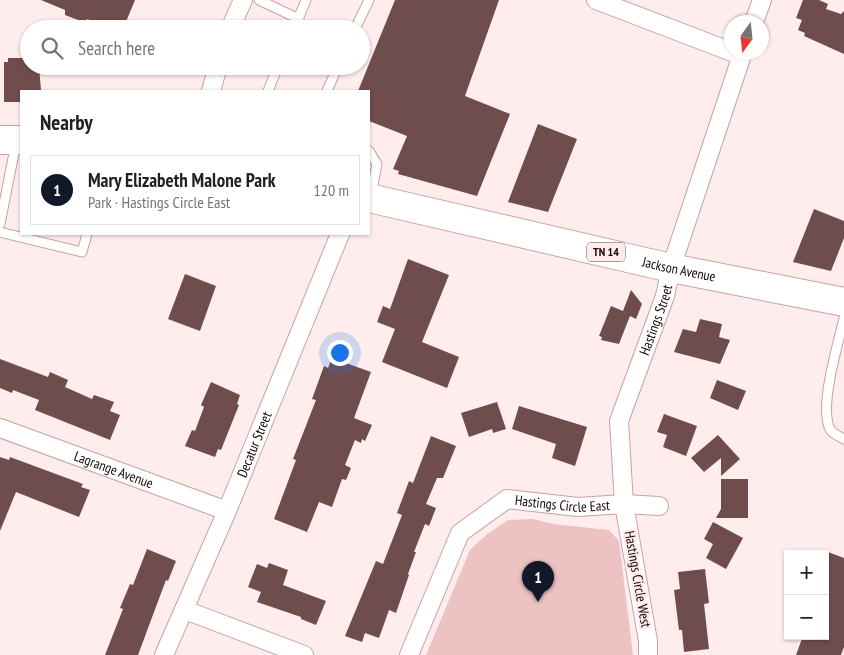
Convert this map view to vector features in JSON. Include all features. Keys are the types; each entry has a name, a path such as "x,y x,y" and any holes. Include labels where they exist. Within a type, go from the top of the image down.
{"main road":[{"name":"Jackson Avenue","path":"370,198 671,268 844,302"}],"street":[{"path":"234,20 243,0"},
{"path":"596,0 724,48"},
{"path":"757,15 762,0"},
{"name":"Hastings Street","path":"624,504 619,421 665,296 671,268 735,60"},
{"path":"211,90 215,75"},
{"name":"Decatur Street","path":"164,655 227,511 340,235"},
{"name":"Lagrange Avenue","path":"0,428 227,511"},
{"name":"Hastings Circle East","path":"409,655 460,533 507,499 578,507 624,504 660,506"},
{"name":"Hastings Circle West","path":"624,504 648,641 648,655"},
{"path":"185,610 304,655"}],"lane":[{"path":"259,0 298,19 306,0"},
{"path":"359,20 369,0"},
{"path":"268,90 274,75"},
{"path":"327,90 334,75"},
{"path":"0,224 13,140"},
{"path":"370,153 377,164 370,194"},
{"path":"0,232 20,235"},
{"path":"20,235 41,238 82,252 87,235"},
{"path":"844,318 825,405 829,428 844,439"}],"shaded area":[{"path":"533,519 553,524 609,530 619,541 633,655 426,655 470,550 486,535 508,520"}],"building":[{"path":"41,0 135,0 127,20 78,20 65,15 65,10"},
{"path":"395,0 499,0 465,96 510,114 477,196 398,174 399,171 393,169 407,136 370,121 370,90 358,90 365,75 370,75 370,61"},
{"path":"803,0 819,0 828,4 826,9 841,14 844,11 844,54 804,36 805,33 798,30 802,20 796,18"},
{"path":"8,58 20,58 20,75 40,75 41,90 20,90 20,102 4,102 4,62 8,62"},
{"path":"538,124 577,139 548,212 508,202"},
{"path":"814,209 844,221 844,238 831,271 793,262"},
{"path":"408,259 449,275 422,342 459,357 447,388 382,362 395,329 377,322 383,306 390,309"},
{"path":"185,274 216,286 200,331 168,319"},
{"path":"631,290 642,304 636,319 630,316 619,344 601,340 602,337 599,336 611,306 623,311"},
{"path":"700,319 722,324 719,337 730,340 720,364 674,352 683,329 696,332"},
{"path":"332,358 371,372 354,418 372,425 365,441 362,439 361,443 355,440 345,465 351,468 346,480 342,479 332,507 319,502 307,532 274,519 296,460 293,459 316,400 312,399 324,366 328,368"},
{"path":"0,359 48,377 50,372 68,380 65,387 92,399 94,395 114,402 110,411 120,415 110,440 35,410 39,400 13,390 12,393 0,388"},
{"path":"717,380 746,391 738,410 710,398"},
{"path":"211,382 240,395 237,404 239,405 221,450 218,449 215,457 185,446 192,430 195,431 204,407 201,405"},
{"path":"497,402 506,429 493,433 492,429 469,437 461,413"},
{"path":"519,406 587,427 575,466 552,458 556,444 512,429"},
{"path":"664,414 697,426 686,456 663,447 667,435 657,432"},
{"path":"718,435 740,459 721,476 721,458 704,472 691,458"},
{"path":"431,436 456,446 443,478 437,478 426,504 436,508 429,526 425,524 414,552 416,552 396,613 389,610 379,638 365,633 362,642 345,636 376,561 383,564 402,515 397,513 409,481 413,483"},
{"path":"0,457 9,460 10,457 83,484 81,487 90,490 79,517 16,492 0,531"},
{"path":"721,479 748,479 748,518 716,518 721,509"},
{"path":"713,522 743,538 726,569 706,558 713,544 704,539"},
{"path":"147,549 176,561 168,581 166,580 138,655 105,655 123,609 120,608 130,584 133,585"},
{"path":"829,552 844,558 844,647 841,655 796,655 802,640 829,640"},
{"path":"269,563 288,570 283,585 326,601 316,625 301,619 301,617 257,602 261,592 248,587 257,564 267,568"},
{"path":"705,569 709,603 704,604 709,649 684,652 682,630 679,630 674,590 680,589 678,572"}],"place":[{"name":"Mary Elizabeth Malone Park","path":"538,602"}]}
